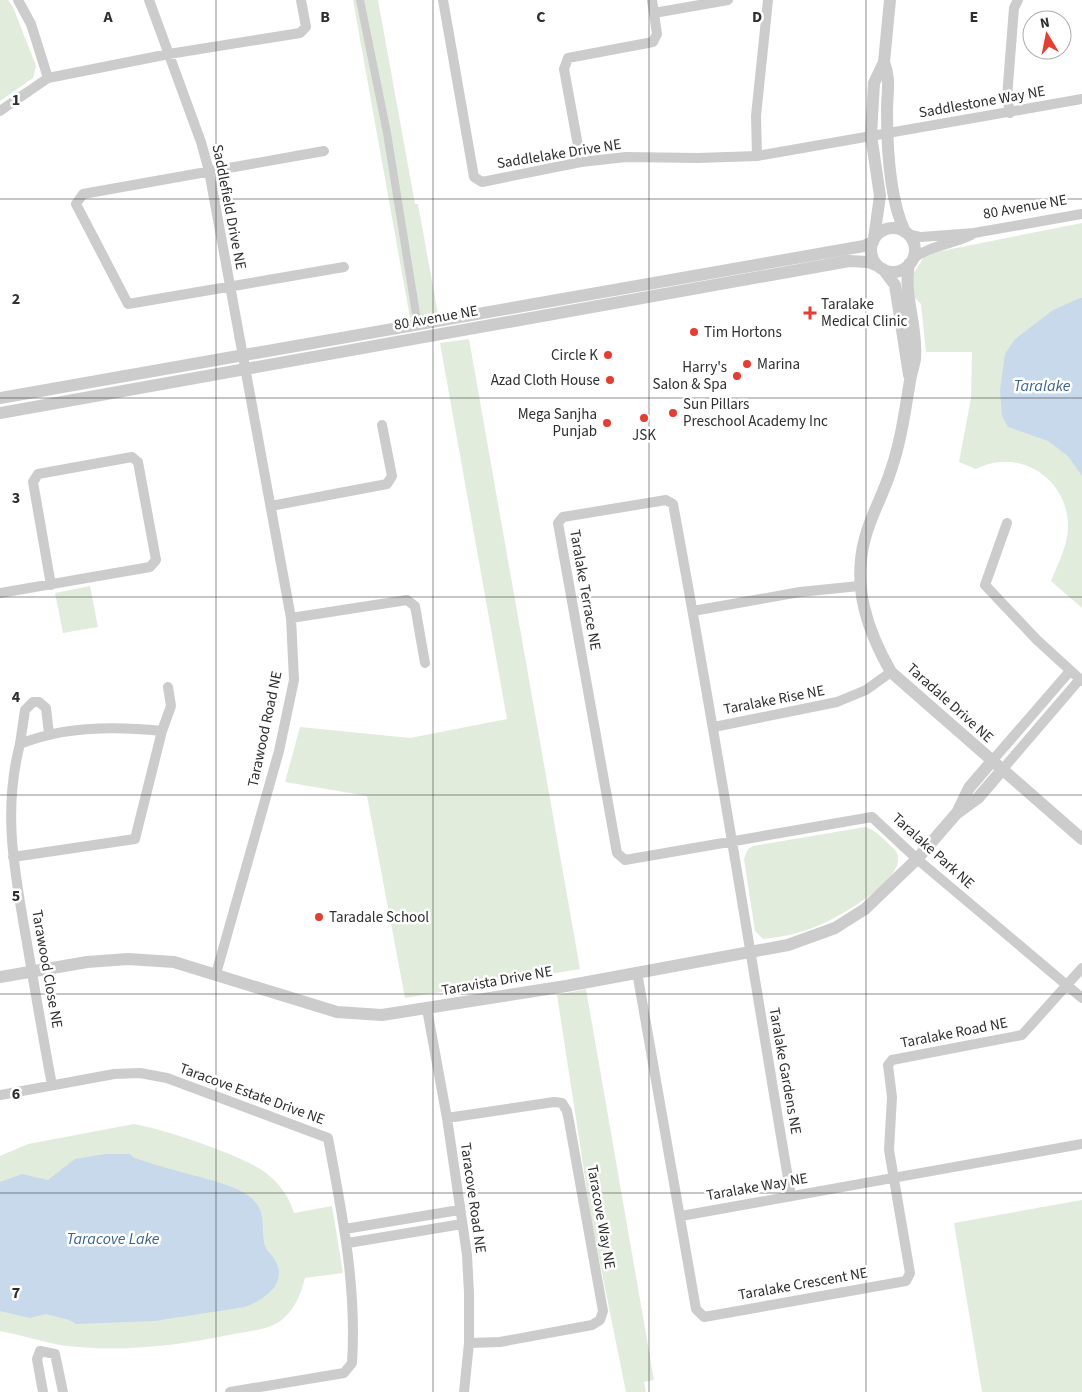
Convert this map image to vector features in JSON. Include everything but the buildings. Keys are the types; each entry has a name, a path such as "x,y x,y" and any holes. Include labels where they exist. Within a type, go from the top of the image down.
{"street":[{"path":"18,0 31,24 48,78"},
{"name":"Saddlefield Drive NE","path":"149,0 201,142 209,171 244,368"},
{"path":"0,111 48,78 169,54 300,33 306,26 301,0"},
{"path":"360,0 384,114 416,314"},
{"name":"Saddlelake Drive NE","path":"443,0 474,176 482,182 581,162 626,157 698,158 757,156 887,133"},
{"path":"581,162 564,68 568,58 653,42 658,34 652,0"},
{"path":"654,13 728,0"},
{"path":"757,156 756,116 768,0"},
{"path":"884,62 890,77 887,133 896,212 914,242 915,250 911,262 900,270 890,272 880,268 872,255 880,196 872,135 874,83 884,62 890,0"},
{"path":"1010,113 1007,96 1014,8 1018,0"},
{"name":"Saddlestone Way NE","path":"887,133 1082,99"},
{"path":"324,151 83,194 76,204 128,304 344,266"},
{"name":"80 Avenue NE","path":"907,233 922,237 974,233 1082,214"},
{"path":"874,240 884,230 892,228 907,233"},
{"name":"80 Avenue NE","path":"911,262 923,251 956,242 974,233"},
{"name":"80 Avenue NE","path":"0,398 864,246 874,240"},
{"name":"80 Avenue NE","path":"0,413 849,261 868,262 880,268"},
{"name":"Taradale Drive NE","path":"911,262 907,282 915,351 907,407 892,470 865,537 859,586 871,633 891,672 1082,839"},
{"name":"Taradale Drive NE","path":"880,268 895,285 910,382"},
{"name":"Tarawood Road NE","path":"216,974 279,751 294,680 291,618 244,368"},
{"path":"271,506 387,484 392,476 382,425"},
{"path":"0,593 51,585 150,567 156,560 138,462 132,458 38,474 33,482 51,585"},
{"name":"Taralake Terrace NE","path":"734,843 624,860 617,853 558,523 563,517 666,500 673,504 734,843 749,951"},
{"path":"1002,770 1081,680 1037,640 985,585 1007,523"},
{"path":"693,611 815,590 859,586"},
{"path":"291,618 406,600 415,606 425,663"},
{"path":"992,762 1070,671"},
{"name":"Taralake Rise NE","path":"714,727 837,702 866,690 891,672"},
{"path":"13,857 135,839 162,731 171,706 168,687"},
{"name":"Tarawood Close NE","path":"49,734 46,708 39,702 33,702 25,710 12,783 10,828 13,857 52,1085"},
{"path":"20,744 49,734 104,728 162,731"},
{"name":"Taravista Drive NE","path":"956,814 969,788 992,762"},
{"name":"Taravista Drive NE","path":"0,977 87,962 128,959 174,962 337,1012 382,1015 427,1009 788,945 835,928 865,908 917,859 956,814 978,798 1002,770"},
{"name":"Taralake Park NE","path":"734,843 872,817 917,859 1082,998"},
{"name":"Taralake Gardens NE","path":"749,951 791,1196"},
{"name":"Taralake Road NE","path":"894,1177 889,1150 892,1096 888,1065 892,1060 1022,1035 1082,968"},
{"path":"637,972 668,1153 681,1216"},
{"name":"Taracove Road NE","path":"427,1009 460,1210 469,1293 469,1343 464,1392"},
{"name":"Taracove Estate Drive NE","path":"52,1085 114,1074 140,1073 167,1078 328,1138 348,1243 353,1309 352,1363 344,1373 230,1392"},
{"path":"0,1095 52,1085"},
{"name":"Taracove Way NE","path":"446,1118 554,1102 562,1103 570,1121 603,1311 600,1320 592,1326 500,1342 469,1343"},
{"name":"Taralake Way NE","path":"681,1216 1082,1144"},
{"name":"Taralake Crescent NE","path":"681,1216 696,1309 704,1317 906,1282 910,1273 894,1177"},
{"path":"346,1229 460,1210"},
{"path":"348,1243 462,1224"},
{"path":"43,1392 37,1359 40,1351 55,1354 63,1392"}],"green space":[{"path":"0,0 8,0 13,7 36,66 33,78 0,101"},
{"path":"353,0 378,0 415,204 418,204 438,314 410,318"},
{"path":"1082,223 1082,608 1051,581 1064,547 1068,526 1066,509 1060,494 1050,481 1038,471 1024,465 1008,462 992,463 976,469 959,462 971,398 972,352 926,352 921,304 914,297 913,274 926,254"},
{"path":"469,339 580,969 405,998 367,796 285,782 300,727 410,738 507,719 440,343"},
{"path":"90,586 98,627 63,633 55,593"},
{"path":"865,827 883,838 898,857 895,869 886,881 872,894 825,923 796,933 763,939 755,931 744,859 748,849 753,846"},
{"path":"586,989 654,1380 644,1382 646,1392 626,1392 592,1223 557,995"},
{"name":"Taracove Lake","path":"134,1124 164,1131 202,1144 240,1158 255,1166 275,1181 289,1201 294,1213 332,1206 343,1273 305,1278 300,1294 292,1309 279,1322 267,1328 191,1342 126,1348 82,1347 60,1345 0,1331 0,1156 28,1144"},
{"path":"1082,1200 1082,1392 982,1392 954,1223"}],"water":[{"name":"Taralake","path":"1082,298 1082,476 1068,456 1048,441 1008,427 1002,416 1000,390 1005,354 1015,339 1053,310"},
{"name":"Taracove Lake","path":"105,1154 130,1154 134,1158 227,1185 253,1199 262,1216 265,1247 278,1266 279,1274 273,1289 260,1300 245,1307 154,1321 76,1324 69,1320 46,1314 30,1318 0,1311 0,1182 22,1174 48,1180 75,1159"}],"place":[{"name":"Taralake Medical Clinic","path":"810,313"},
{"name":"Tim Hortons","path":"694,332"},
{"name":"Circle K","path":"608,355"},
{"name":"Marina","path":"747,364"},
{"name":"Harry's Salon & Spa","path":"737,376"},
{"name":"Azad Cloth House","path":"610,380"},
{"name":"Sun Pillars Preschool Academy Inc","path":"673,413"},
{"name":"JSK","path":"644,418"},
{"name":"Mega Sanjha Punjab","path":"607,423"},
{"name":"Taradale School","path":"319,917"}]}
